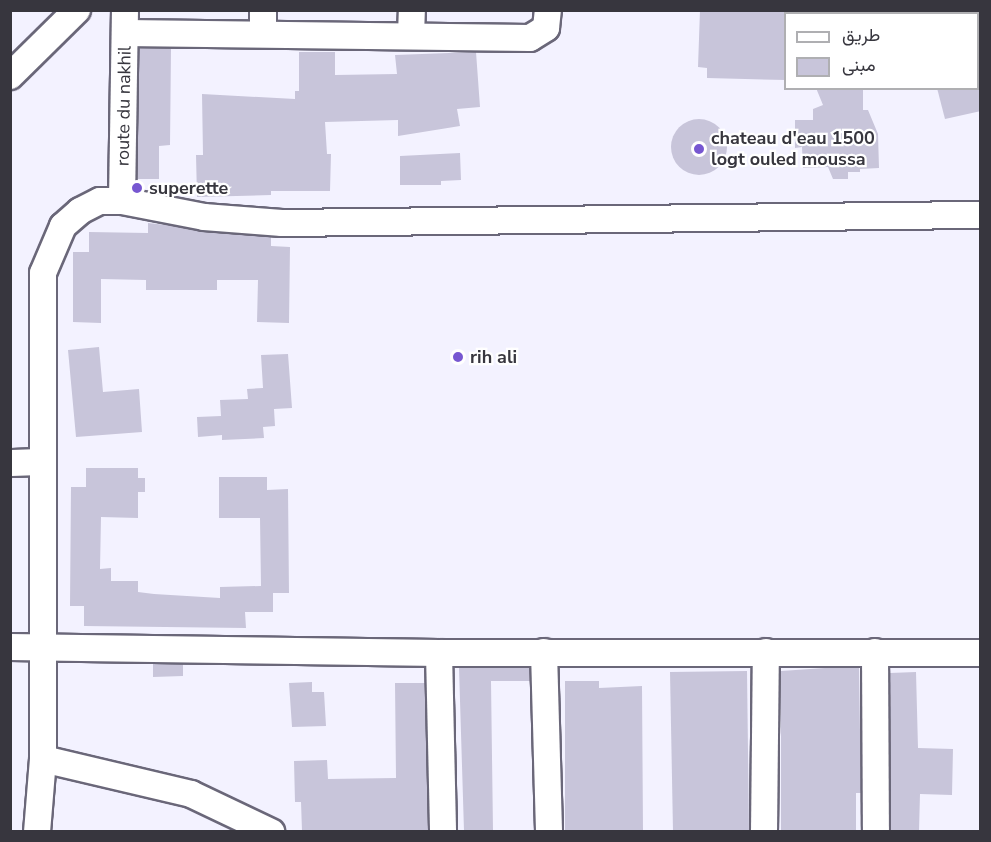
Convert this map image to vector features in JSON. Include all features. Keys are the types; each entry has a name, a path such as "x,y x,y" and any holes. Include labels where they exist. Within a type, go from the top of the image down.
{"street":[{"path":"10,76 77,10"},
{"path":"125,22 411,22 530,38 546,28 548,10"},
{"name":"route du nakhil","path":"122,201 125,22"},
{"path":"37,831 43,759 40,462 43,273 46,257 63,226 80,211 100,201 122,201 204,217 282,223 981,215"},
{"path":"10,463 40,462"},
{"path":"10,646 439,653 981,652"},
{"path":"544,652 549,831"},
{"path":"764,831 766,652"},
{"path":"875,652 876,831"},
{"path":"439,653 443,831"},
{"path":"43,759 191,794 271,831"}],"building":[{"path":"700,10 786,10 784,12 784,80 707,78 707,68 698,67"},
{"path":"139,48 171,49 170,145 159,146 159,179 137,179"},
{"path":"299,52 335,52 335,75 397,74 395,55 476,52 480,107 457,109 460,126 398,136 398,120 325,122 327,154 331,154 330,191 271,191 271,195 197,197 196,155 203,155 202,94 295,99 295,91 299,91"},
{"path":"981,88 981,111 945,119 938,90 979,90"},
{"path":"817,90 863,90 863,110 868,110 878,134 879,168 848,172 848,179 833,179 828,167 803,168 802,147 795,148 795,120 813,120 813,109 823,105"},
{"name":"chateau d'eau 1500 logt ouled moussa","path":"694,119 704,119 719,127 725,136 727,147 725,158 719,167 704,175 694,175 683,170 676,163 671,152 671,142 676,131 683,124"},
{"path":"460,153 461,180 441,181 441,185 400,185 400,156"},
{"path":"148,223 271,237 271,246 290,247 289,323 257,322 258,280 217,280 217,290 146,290 146,280 101,279 101,323 73,322 73,252 89,252 89,232 148,233"},
{"path":"99,347 103,392 139,389 142,432 76,437 68,350"},
{"path":"288,354 292,408 274,409 275,426 263,427 264,438 222,440 222,435 198,437 197,417 221,416 220,400 248,399 247,389 263,388 261,355"},
{"path":"86,468 138,468 138,478 145,478 145,492 138,492 138,518 101,517 100,569 111,568 111,581 138,581 138,592 154,594 220,598 220,587 261,586 260,518 219,518 219,477 267,477 267,490 288,489 289,593 273,593 273,612 245,612 246,628 84,626 84,606 70,606 71,487 86,487"},
{"path":"153,664 183,664 183,676 153,677"},
{"path":"459,668 529,668 530,681 491,681 493,831 464,831"},
{"path":"859,668 861,793 856,793 856,831 781,831 781,671"},
{"path":"747,671 749,831 673,831 670,672"},
{"path":"916,672 918,748 953,749 952,795 920,794 919,831 891,831 890,673"},
{"path":"565,681 599,681 599,688 642,686 643,831 565,831"},
{"path":"312,682 312,692 324,692 326,726 292,727 289,683"},
{"path":"395,683 425,683 428,831 302,831 301,802 295,802 294,761 327,760 328,779 396,778"}],"place":[{"name":"chateau d'eau 1500 logt ouled moussa","path":"699,149"},
{"name":"superette","path":"137,188"},
{"name":"rih ali","path":"458,357"}]}
